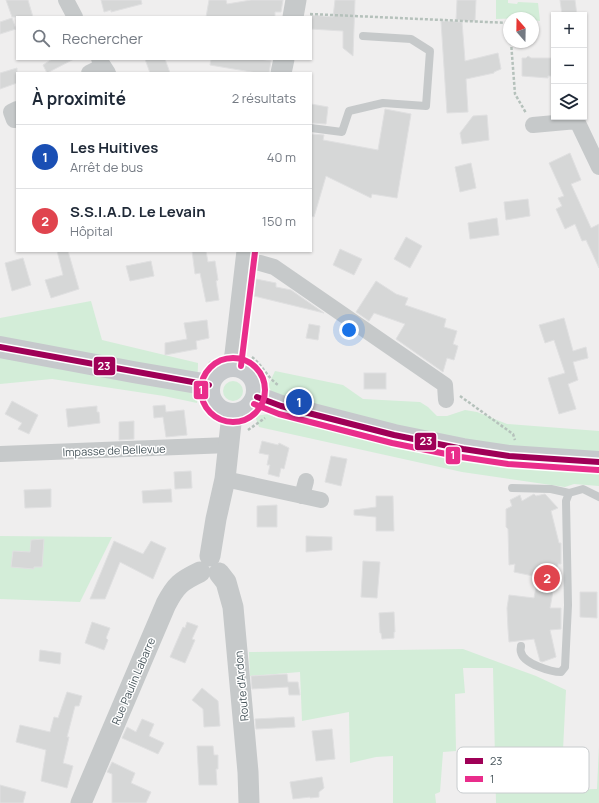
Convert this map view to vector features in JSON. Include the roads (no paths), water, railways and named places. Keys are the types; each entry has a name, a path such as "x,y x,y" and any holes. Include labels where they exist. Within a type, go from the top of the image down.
{"main road":[{"path":"0,347 204,384 218,371 234,360 241,367 249,371 254,377 258,388 257,398 250,408 241,413 224,416 212,402 204,384"},
{"path":"257,398 284,398 394,435 464,449 509,456 599,462"}],"street":[{"path":"66,0 74,16"},
{"path":"281,72 284,60"},
{"path":"533,125 577,120 599,168"},
{"path":"234,360 247,257 274,267 446,393"},
{"path":"210,567 216,519 225,479 229,441 224,416"},
{"name":"Impasse de Bellevue","path":"0,454 229,441"},
{"path":"225,479 304,489 321,500"},
{"name":"Rue Paulin Labarre","path":"81,803 166,604 173,591 180,582 210,567"},
{"name":"Route d'Ardon","path":"210,567 226,582 233,607 250,803"}],"lane":[{"path":"312,128 342,132 348,111 383,103 426,106 430,51 411,38 363,36"},
{"path":"512,488 551,489 569,493 583,489 599,497"},
{"path":"521,646 523,658 531,663 554,672 562,672 565,667 568,605 566,502 569,493"}],"place":[{"name":"Les Huitives","path":"299,402"},
{"name":"S.S.I.A.D. Le Levain","path":"547,578"}]}
